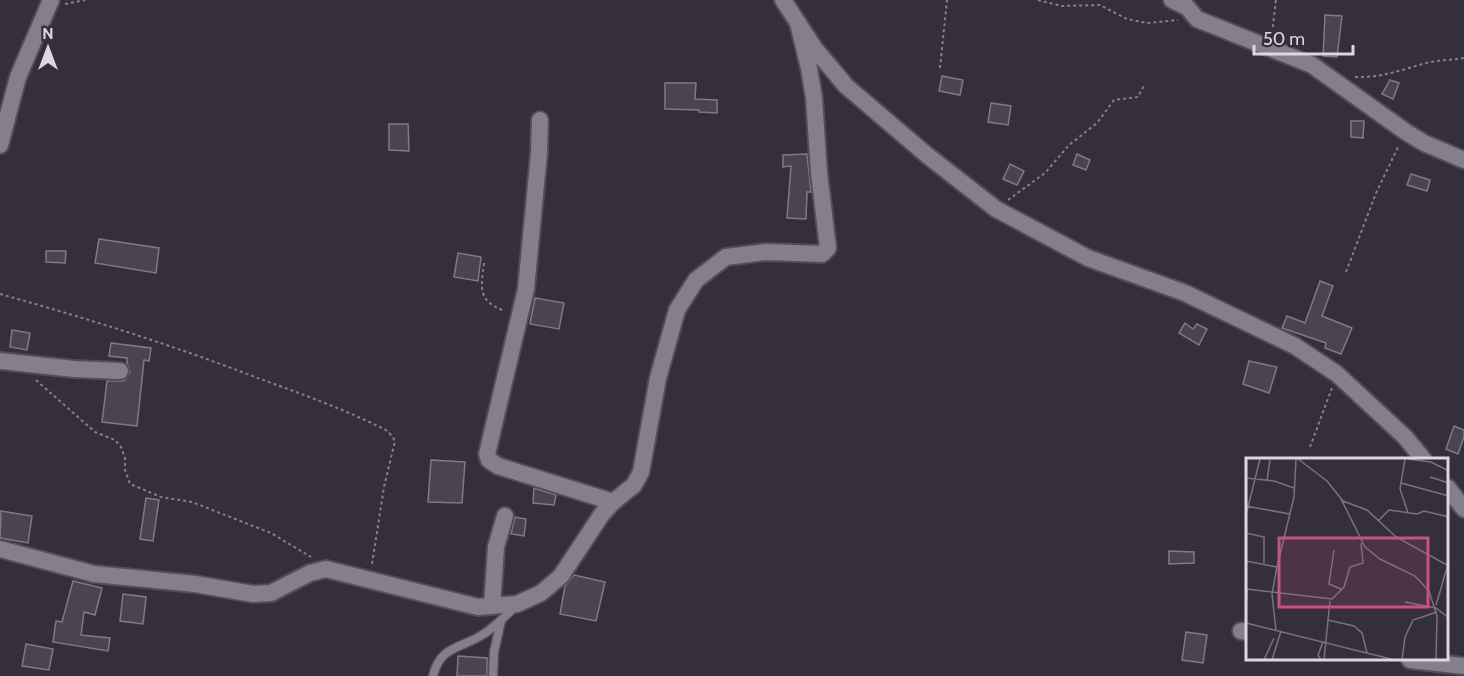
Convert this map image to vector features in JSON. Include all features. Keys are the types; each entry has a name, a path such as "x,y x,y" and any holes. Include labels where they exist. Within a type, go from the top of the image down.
{"street":[{"path":"0,145 18,77 51,0"},
{"path":"783,0 815,49 846,86 928,156 996,209 1088,258 1185,293 1295,346 1337,374 1405,437 1422,458"},
{"path":"1172,0 1187,7 1197,19 1312,65 1331,76 1406,132 1424,143 1464,160"},
{"path":"0,549 94,574 195,584 253,594 271,593 310,573 326,569 496,613 541,593 561,576 579,546 612,502 634,485 641,472 658,378 677,310 696,280 726,257 766,252 819,255 828,248 810,68 798,23"},
{"path":"540,120 529,262 519,316 487,450 489,460 498,466 612,502"},
{"path":"0,361 74,369 120,371"},
{"path":"1449,489 1464,509"},
{"path":"496,613 496,547 505,516"},
{"path":"1419,661 1464,666"}],"lane":[{"path":"433,676 440,658 457,646 483,635 496,613"},
{"path":"493,676 496,613"}],"path":[{"path":"940,68 947,0"},
{"path":"1038,0 1061,6 1100,5 1127,19 1146,23 1197,19"},
{"path":"1269,47 1276,0"},
{"path":"1331,76 1372,78 1397,73 1426,63 1464,58"},
{"path":"996,209 1045,173 1069,146 1097,123 1115,99 1138,97 1144,84"},
{"path":"1346,272 1376,193 1406,132"},
{"path":"484,263 481,289 483,297 491,305 519,316"},
{"path":"0,294 83,318 217,362 366,420 393,436 395,441 384,487 370,579"},
{"path":"1310,447 1337,374"},
{"path":"31,376 95,432 115,440 121,447 125,458 125,470 130,484 161,497 192,502 271,533 311,556 326,569"}],"building":[{"path":"1325,15 1342,16 1337,57 1323,56"},
{"path":"942,76 963,80 960,95 939,91"},
{"path":"1390,80 1399,83 1393,99 1382,94"},
{"path":"665,83 696,83 695,99 717,100 717,113 665,109"},
{"path":"991,103 1011,106 1008,125 988,122"},
{"path":"1351,121 1364,121 1363,138 1351,137"},
{"path":"389,124 408,124 409,151 389,150"},
{"path":"807,154 811,192 807,192 806,219 787,218 791,166 783,167 783,155"},
{"path":"1077,154 1090,160 1086,170 1073,165"},
{"path":"1010,164 1024,171 1017,185 1003,179"},
{"path":"1411,174 1430,180 1427,191 1407,185"},
{"path":"99,239 159,248 156,273 95,263"},
{"path":"46,251 66,251 65,263 46,262"},
{"path":"458,253 481,257 478,281 454,277"},
{"path":"1320,281 1333,286 1322,316 1352,328 1341,354 1325,348 1326,343 1282,328 1287,316 1305,323"},
{"path":"535,298 564,303 559,329 530,324"},
{"path":"1185,323 1193,329 1197,324 1207,329 1199,345 1179,333"},
{"path":"12,330 30,333 27,350 10,347"},
{"path":"111,343 151,348 149,361 144,360 137,426 102,422 107,381 124,381 130,372 127,358 109,356"},
{"path":"1249,361 1277,367 1269,393 1243,384"},
{"path":"1454,426 1464,430 1458,454 1446,449"},
{"path":"431,460 465,462 462,503 428,502"},
{"path":"534,488 556,495 554,505 533,503"},
{"path":"146,498 159,500 153,541 140,539"},
{"path":"1,511 32,516 28,543 0,538"},
{"path":"515,517 526,519 524,536 511,534"},
{"path":"1169,551 1194,552 1194,563 1169,564"},
{"path":"574,575 605,582 596,621 560,614 565,586"},
{"path":"73,581 102,588 95,615 84,612 81,635 110,638 108,651 53,642 56,621 62,622"},
{"path":"123,594 146,597 143,624 120,621"},
{"path":"1186,632 1207,635 1203,663 1182,660"},
{"path":"26,644 53,649 49,670 22,666"},
{"path":"458,656 487,658 487,676 457,676"}]}
